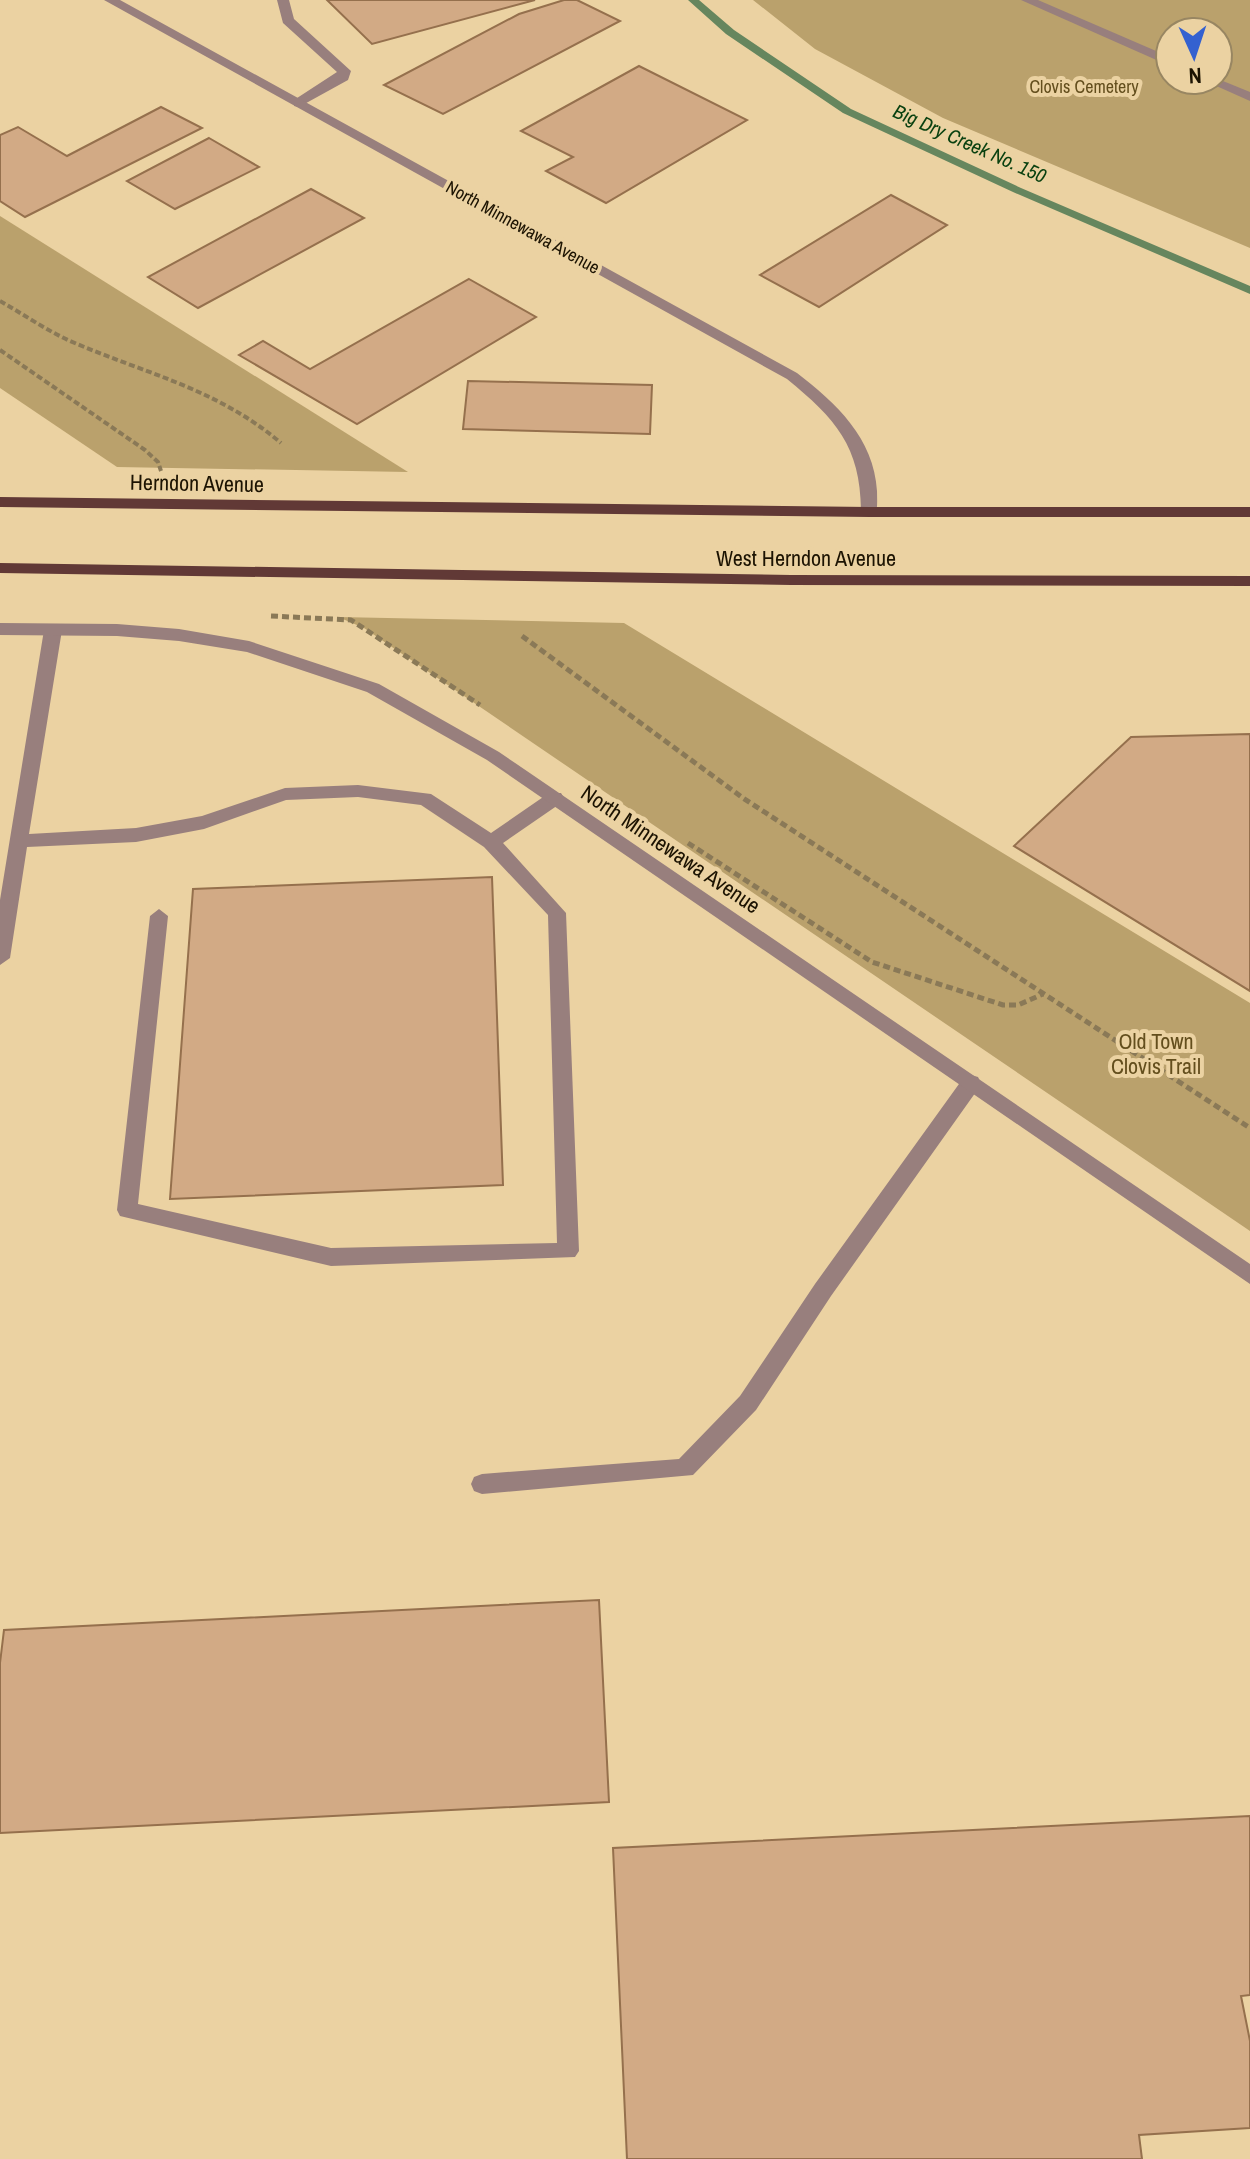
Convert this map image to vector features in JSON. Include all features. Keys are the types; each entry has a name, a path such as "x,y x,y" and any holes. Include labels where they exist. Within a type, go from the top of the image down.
{"main road":[{"name":"Herndon Avenue","path":"0,502 394,508"},
{"name":"West Herndon Avenue","path":"394,508 1250,512"},
{"name":"West Herndon Avenue","path":"0,568 791,580 1250,581"}],"street":[{"path":"283,0 288,20 344,71 343,77 299,103"},
{"path":"1027,0 1154,55"},
{"name":"North Minnewawa Avenue","path":"118,2 792,376 827,404 850,436 867,473 869,512"},
{"name":"North Minnewawa Avenue","path":"0,629 117,630 179,635 249,647 373,688 493,756 1250,1275"},
{"path":"0,958 53,630"},
{"path":"19,841 136,835 204,822 285,794 358,791 425,799 491,842 557,913 568,1251 331,1257 127,1210 159,916"},
{"path":"491,842 555,798"},
{"path":"482,1484 685,1468 748,1403 823,1290 971,1083"}],"path":[{"path":"0,301 68,340 210,395 256,422 281,443"},
{"path":"0,350 145,450 158,462 161,476"},
{"path":"522,636 743,798 1250,1128"}],"green space":[{"name":"Clovis Cemetery","path":"753,0 1250,0 1250,248 943,118 815,49"},
{"path":"0,216 408,472 117,467 0,388"},
{"name":"Old Town Clovis Trail","path":"338,617 624,623 1250,1003 1250,1231 364,628"}],"building":[{"path":"327,0 535,0 372,44"},
{"path":"564,0 577,0 620,21 443,114 384,85 519,14"},
{"path":"639,66 747,120 606,203 546,171 573,157 521,131"},
{"path":"161,107 202,128 25,217 0,201 0,135 18,127 67,156"},
{"path":"209,138 259,167 175,209 127,181"},
{"path":"311,189 364,218 198,308 148,277"},
{"path":"891,195 947,225 819,307 760,275"},
{"path":"469,279 536,317 357,424 239,355 263,341 310,369"},
{"path":"468,381 652,385 650,434 463,429"},
{"path":"1250,734 1250,991 1014,846 1131,737"},
{"path":"492,877 503,1185 170,1199 193,889"},
{"path":"599,1600 609,1802 0,1833 0,1663 4,1630"},
{"path":"1250,1816 1250,1995 1241,1996 1250,2041 1250,2128 1139,2135 1142,2159 627,2159 613,1848"}],"waterway":[{"name":"Big Dry Creek No. 150","path":"693,0 730,32 847,111 1017,190 1250,290"}]}
